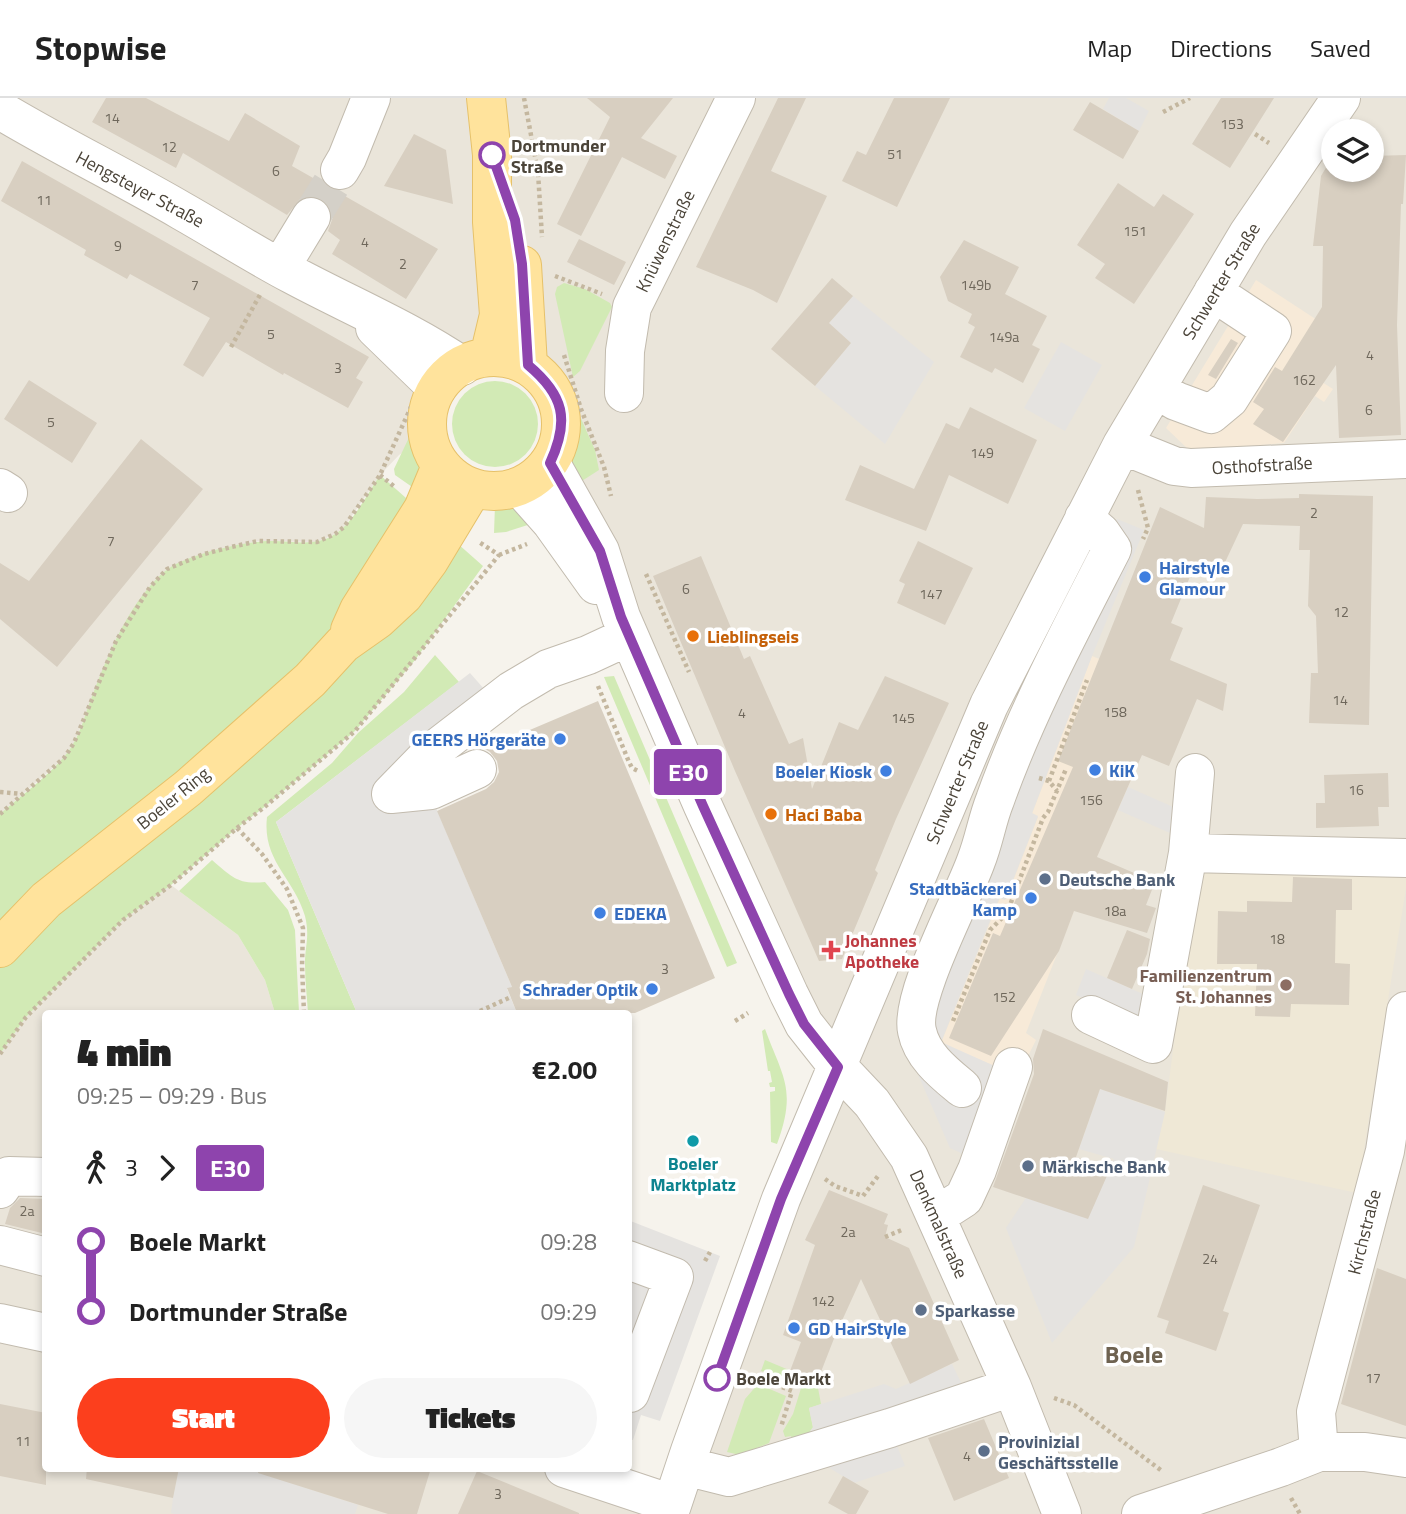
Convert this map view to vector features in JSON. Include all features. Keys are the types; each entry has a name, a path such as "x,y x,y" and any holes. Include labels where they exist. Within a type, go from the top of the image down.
{"main road":[{"path":"450,370 504,357 528,365 545,380 554,392 561,412 562,427 559,443 550,463 537,477 520,487 493,492 473,488 456,480 441,466 433,452 427,424 432,400 450,370 499,315 492,222 492,155 485,98"},
{"path":"492,155 515,220 522,264 528,365"},
{"name":"Boeler Ring","path":"437,516 441,466"},
{"name":"Boeler Ring","path":"0,948 46,900 188,788 310,680 343,644 359,610 437,516 473,488"}],"street":[{"path":"340,170 372,98"},
{"name":"Knüwenstraße","path":"624,393 625,351 632,307 736,98"},
{"name":"Schwerter Straße","path":"671,1509 781,1199 989,705 1122,445 1248,234 1341,98"},
{"name":"Hengsteyer Straße","path":"0,110 66,150 181,210 272,279 357,309 433,346 450,370"},
{"path":"272,279 311,217"},
{"path":"1156,389 1176,401 1211,414 1229,399 1272,331 1213,292"},
{"name":"Osthofstraße","path":"1122,445 1174,466 1191,468 1406,458"},
{"path":"550,463 600,551 625,627 789,994 804,1024 838,1067"},
{"path":"520,487 551,522 625,627"},
{"path":"962,1088 937,1067 916,1030 919,998 976,862 994,800 1042,689 1112,549 1101,533 1084,518"},
{"path":"477,769 431,790 391,794 433,751 492,704 548,669 588,655 625,627"},
{"path":"1007,669 1042,689"},
{"path":"1091,1015 1153,1044 1188,853 1195,772"},
{"path":"1188,853 1406,858"},
{"path":"912,888 955,909"},
{"name":"Kirchstraße","path":"1319,1452 1315,1412 1385,1151 1406,1011"},
{"name":"Denkmalstraße","path":"838,1067 872,1103 909,1157 920,1223 1012,1387 1062,1514"},
{"path":"920,1223 964,1198 1013,1067"},
{"path":"0,1189 9,1176 42,1177"},
{"path":"0,1245 42,1257"},
{"path":"632,1261 674,1277 643,1318 632,1381"},
{"path":"0,1323 42,1332"},
{"path":"685,1466 729,1477 1012,1387"},
{"path":"1141,1514 1319,1452 1365,1452 1405,1456"},
{"path":"574,1472 671,1509"}],"path":[{"path":"524,98 538,172 542,245"},
{"path":"1163,112 1190,98"},
{"path":"544,273 572,281 632,307"},
{"path":"231,346 272,279"},
{"path":"563,352 615,504"},
{"path":"0,814 64,758 74,743 116,641 150,587 167,569 204,554 258,541 307,542 326,539 344,527 380,475 413,402 401,378 450,370"},
{"path":"0,1054 26,1017 123,920 171,885 355,731 499,555 437,516 380,475"},
{"path":"641,562 689,672"},
{"path":"598,682 598,690 629,762 632,768 638,771"},
{"path":"951,1026 990,930 1007,913 1043,818 1066,769"},
{"path":"1049,781 1057,791"},
{"path":"0,792 22,794"},
{"path":"237,828 262,855 287,889 303,928 304,1010"},
{"path":"482,1010 511,997"},
{"path":"735,1021 748,1013"},
{"path":"825,1179 835,1186 863,1196 878,1176"},
{"path":"884,1237 920,1223"},
{"path":"756,1377 792,1391 769,1464"},
{"path":"1054,1398 1074,1405 1175,1481 1183,1498"},
{"path":"1292,1502 1300,1514"}],"shaded area":[{"path":"0,98 1406,98 1406,1514 0,1514 0,1054 26,1017 123,920 171,885 238,935 265,980 274,1010 42,1010 42,1472 576,1472 672,1504 838,1067 550,462 559,443 561,412 554,392 528,365 504,357 489,357 432,399 428,412 428,437 399,455 380,475 344,527 335,534 317,542 258,541 204,554 167,569 150,587 116,641 74,743 64,758 0,814"},
{"path":"1109,98 1126,98 1149,111 1139,131 1103,109"},
{"path":"1256,280 1334,331 1322,382 1333,389 1324,402 1315,396 1284,443 1190,451 1166,428"},
{"path":"853,296 934,362 885,444 815,386 851,343 829,323"},
{"path":"1061,342 1102,365 1065,431 1024,408"},
{"path":"1117,519 1144,530 1032,813 1038,816 1005,900 999,898 941,1042 999,1068 965,1158 950,1148 906,1047 1060,625"},
{"path":"1092,656 1164,685 1129,760 1138,764 1085,883 1026,1033 1036,1040 1024,1064 999,1068 941,1043 1000,898 1006,899 1038,817 1032,814"},
{"path":"470,673 485,690 451,755 416,811 434,803 512,987 507,989 516,1010 356,1010 276,822"},
{"path":"1128,787 1180,810 1170,833 1118,810"},
{"name":"Familienzentrum St. Johannes","path":"1198,861 1406,863 1406,888 1357,1193 1156,1149 1165,1111"},
{"path":"1086,969 1152,998 1142,1023 1076,995"},
{"path":"1100,1089 1165,1112 1134,1247 1052,1343 1006,1228 1026,1198 1088,1218 1114,1159 1079,1149"},
{"path":"632,1222 720,1256 660,1421 641,1415 633,1440"},
{"path":"952,1364 966,1393 812,1440 810,1431 813,1427 809,1408 884,1384 896,1389"},
{"path":"896,1443 905,1466 854,1483 823,1464"},
{"path":"178,1472 256,1472 358,1505 355,1514 174,1514 171,1513"}],"green space":[{"path":"564,283 585,289 610,303 612,307 580,371 573,377 555,294 557,287"},
{"path":"495,381 512,384 531,400 538,424 535,441 519,460 495,467 478,464 459,448 452,424 455,407 471,388"},
{"path":"578,412 595,450 599,470 574,486 570,465 575,414"},
{"path":"414,427 423,466 415,489 395,475 394,469"},
{"path":"380,475 483,566 415,660 355,731 171,885 123,920 26,1017 0,1054 0,814 50,772 73,744 106,661 131,612 165,571 186,559 248,543 313,542 328,538 348,522"},
{"path":"495,505 513,509 534,523 494,533"},
{"path":"435,655 459,682 276,822 356,1010 308,1010 305,916 269,846 267,817 332,763 358,733 404,692"},
{"path":"614,676 737,963 727,967 604,677"},
{"path":"212,860 242,881 265,882 288,910 295,930 299,1010 274,1010 265,980 238,935 179,891"},
{"path":"765,1029 782,1072 787,1096 777,1144 771,1142 770,1092 775,1091 775,1087 770,1087 769,1083 772,1082 762,1031"},
{"path":"765,1360 820,1383 818,1388 821,1404 809,1408 813,1428 812,1440 794,1445 791,1436 785,1437 783,1431 793,1414 802,1385 761,1371"},
{"path":"758,1384 786,1396 769,1443 740,1455 727,1452 745,1399"}],"building":[{"path":"106,98 146,98 229,141 245,113 300,146 292,166 438,249 406,299 332,254 340,240 328,231 333,217 330,206 323,199 312,195 301,198 287,215 183,153 176,168 92,122"},
{"path":"587,98 673,98 641,138 677,156 665,179 622,157 581,236 557,224 610,117"},
{"path":"778,98 806,98 771,171 827,196 777,303 753,290 696,267"},
{"path":"894,98 950,98 897,207 842,181 857,151 866,155"},
{"path":"1221,98 1274,98 1230,168 1192,144"},
{"path":"1090,102 1139,131 1123,159 1073,130"},
{"path":"414,134 446,150 453,204 384,186"},
{"path":"1406,155 1401,204 1397,325 1401,435 1339,438 1336,365 1283,442 1253,424 1264,409 1253,402 1275,367 1282,371 1322,307 1323,246 1313,246 1321,176 1321,182 1384,182 1384,156"},
{"path":"22,161 369,357 356,378 363,382 348,408 226,342 203,377 183,365 210,318 130,274 127,279 84,255 86,250 1,201"},
{"path":"1118,183 1154,207 1163,194 1194,214 1134,304 1095,278 1105,264 1077,245"},
{"path":"579,239 626,262 614,285 567,262"},
{"path":"964,240 1019,267 1005,294 1047,316 1032,345 1040,349 1023,383 995,368 992,373 960,357 975,327 968,323 972,314 948,301 940,277"},
{"path":"832,278 853,296 829,323 851,343 815,386 771,349"},
{"path":"1231,339 1238,343 1216,379 1208,375"},
{"path":"29,380 97,423 72,463 4,419"},
{"path":"970,407 1037,440 1008,504 949,475 926,531 845,500 860,465 914,489 946,423 959,429"},
{"path":"141,439 203,489 57,667 0,619 0,563 29,581"},
{"path":"1299,494 1373,496 1369,725 1309,723 1311,673 1318,673 1316,616 1308,606 1310,550 1299,550 1300,526 1243,524 1220,573 1196,562 1171,623 1183,628 1170,660 1227,684 1223,711 1197,699 1169,766 1142,755 1097,857 1155,882 1146,905 1156,908 1147,933 1074,911 1059,951 991,1056 949,1038 993,933 1000,936 1073,767 1058,761 1160,507 1204,528 1206,497 1299,498"},
{"path":"918,541 973,568 945,625 897,603 905,584 899,581"},
{"path":"701,556 744,659 750,656 789,744 803,738 812,789 839,722 858,730 885,676 949,703 896,819 875,870 878,873 842,959 819,961 653,576"},
{"path":"598,701 715,978 635,1013 632,1013 632,1010 516,1010 507,988 512,987 437,811 486,789 494,782 499,772 497,761 485,749"},
{"path":"1388,773 1389,807 1378,807 1379,826 1316,828 1316,803 1325,803 1324,775"},
{"path":"1293,877 1352,879 1352,910 1336,910 1335,963 1350,964 1349,1005 1291,1004 1290,1017 1255,1016 1257,964 1217,964 1218,911 1247,912 1247,901 1292,902"},
{"path":"1127,930 1150,939 1147,954 1132,989 1107,978"},
{"path":"1043,1029 1168,1082 1165,1111 1100,1089 1076,1157 1110,1169 1088,1219 993,1187 1034,1074 1033,1059"},
{"path":"1203,1185 1260,1205 1223,1311 1229,1313 1216,1351 1165,1333 1169,1321 1157,1317"},
{"path":"829,1190 888,1214 884,1224 888,1225 885,1237 909,1248 959,1360 910,1384 861,1279 817,1382 790,1371 801,1342 783,1335 815,1245 805,1240"},
{"path":"20,1198 42,1199 42,1233 5,1224 10,1208"},
{"path":"1377,1268 1406,1279 1406,1426 1341,1404"},
{"path":"0,1404 42,1412 42,1472 46,1472 46,1485 0,1476"},
{"path":"984,1419 1009,1478 954,1501 928,1438"},
{"path":"87,1472 178,1472 173,1498 86,1479"},
{"path":"430,1472 417,1514 388,1514 258,1473"},
{"path":"477,1472 579,1513 579,1514 458,1514"},
{"path":"843,1476 869,1491 856,1514 848,1514 828,1503"}],"tunnel":[{"path":"311,217 340,170"}],"bus line":[{"name":"E30","path":"492,155 515,220 522,264 528,365 554,392 561,412 559,443 550,463 600,551 621,617 789,994 804,1024 838,1067 781,1199 717,1378"}],"place":[{"name":"Dortmunder Straße","path":"492,155"},
{"name":"Hairstyle Glamour","path":"1145,577"},
{"name":"Lieblingseis","path":"693,636"},
{"name":"GEERS Hörgeräte","path":"560,739"},
{"name":"KiK","path":"1095,770"},
{"name":"Boeler Kiosk","path":"886,771"},
{"name":"Haci Baba","path":"771,814"},
{"name":"Deutsche Bank","path":"1045,879"},
{"name":"Stadtbäckerei Kamp","path":"1031,898"},
{"name":"EDEKA","path":"600,913"},
{"name":"Johannes Apotheke","path":"831,950"},
{"name":"Familienzentrum St. Johannes","path":"1286,985"},
{"name":"Schrader Optik","path":"652,989"},
{"name":"Boeler Marktplatz","path":"693,1141"},
{"name":"Märkische Bank","path":"1028,1166"},
{"name":"Sparkasse","path":"921,1310"},
{"name":"GD HairStyle","path":"794,1328"},
{"name":"Boele Markt","path":"717,1378"},
{"name":"Provinizial Geschäftsstelle","path":"984,1451"}],"district":[{"name":"Boele","path":"1134,1354"}]}
